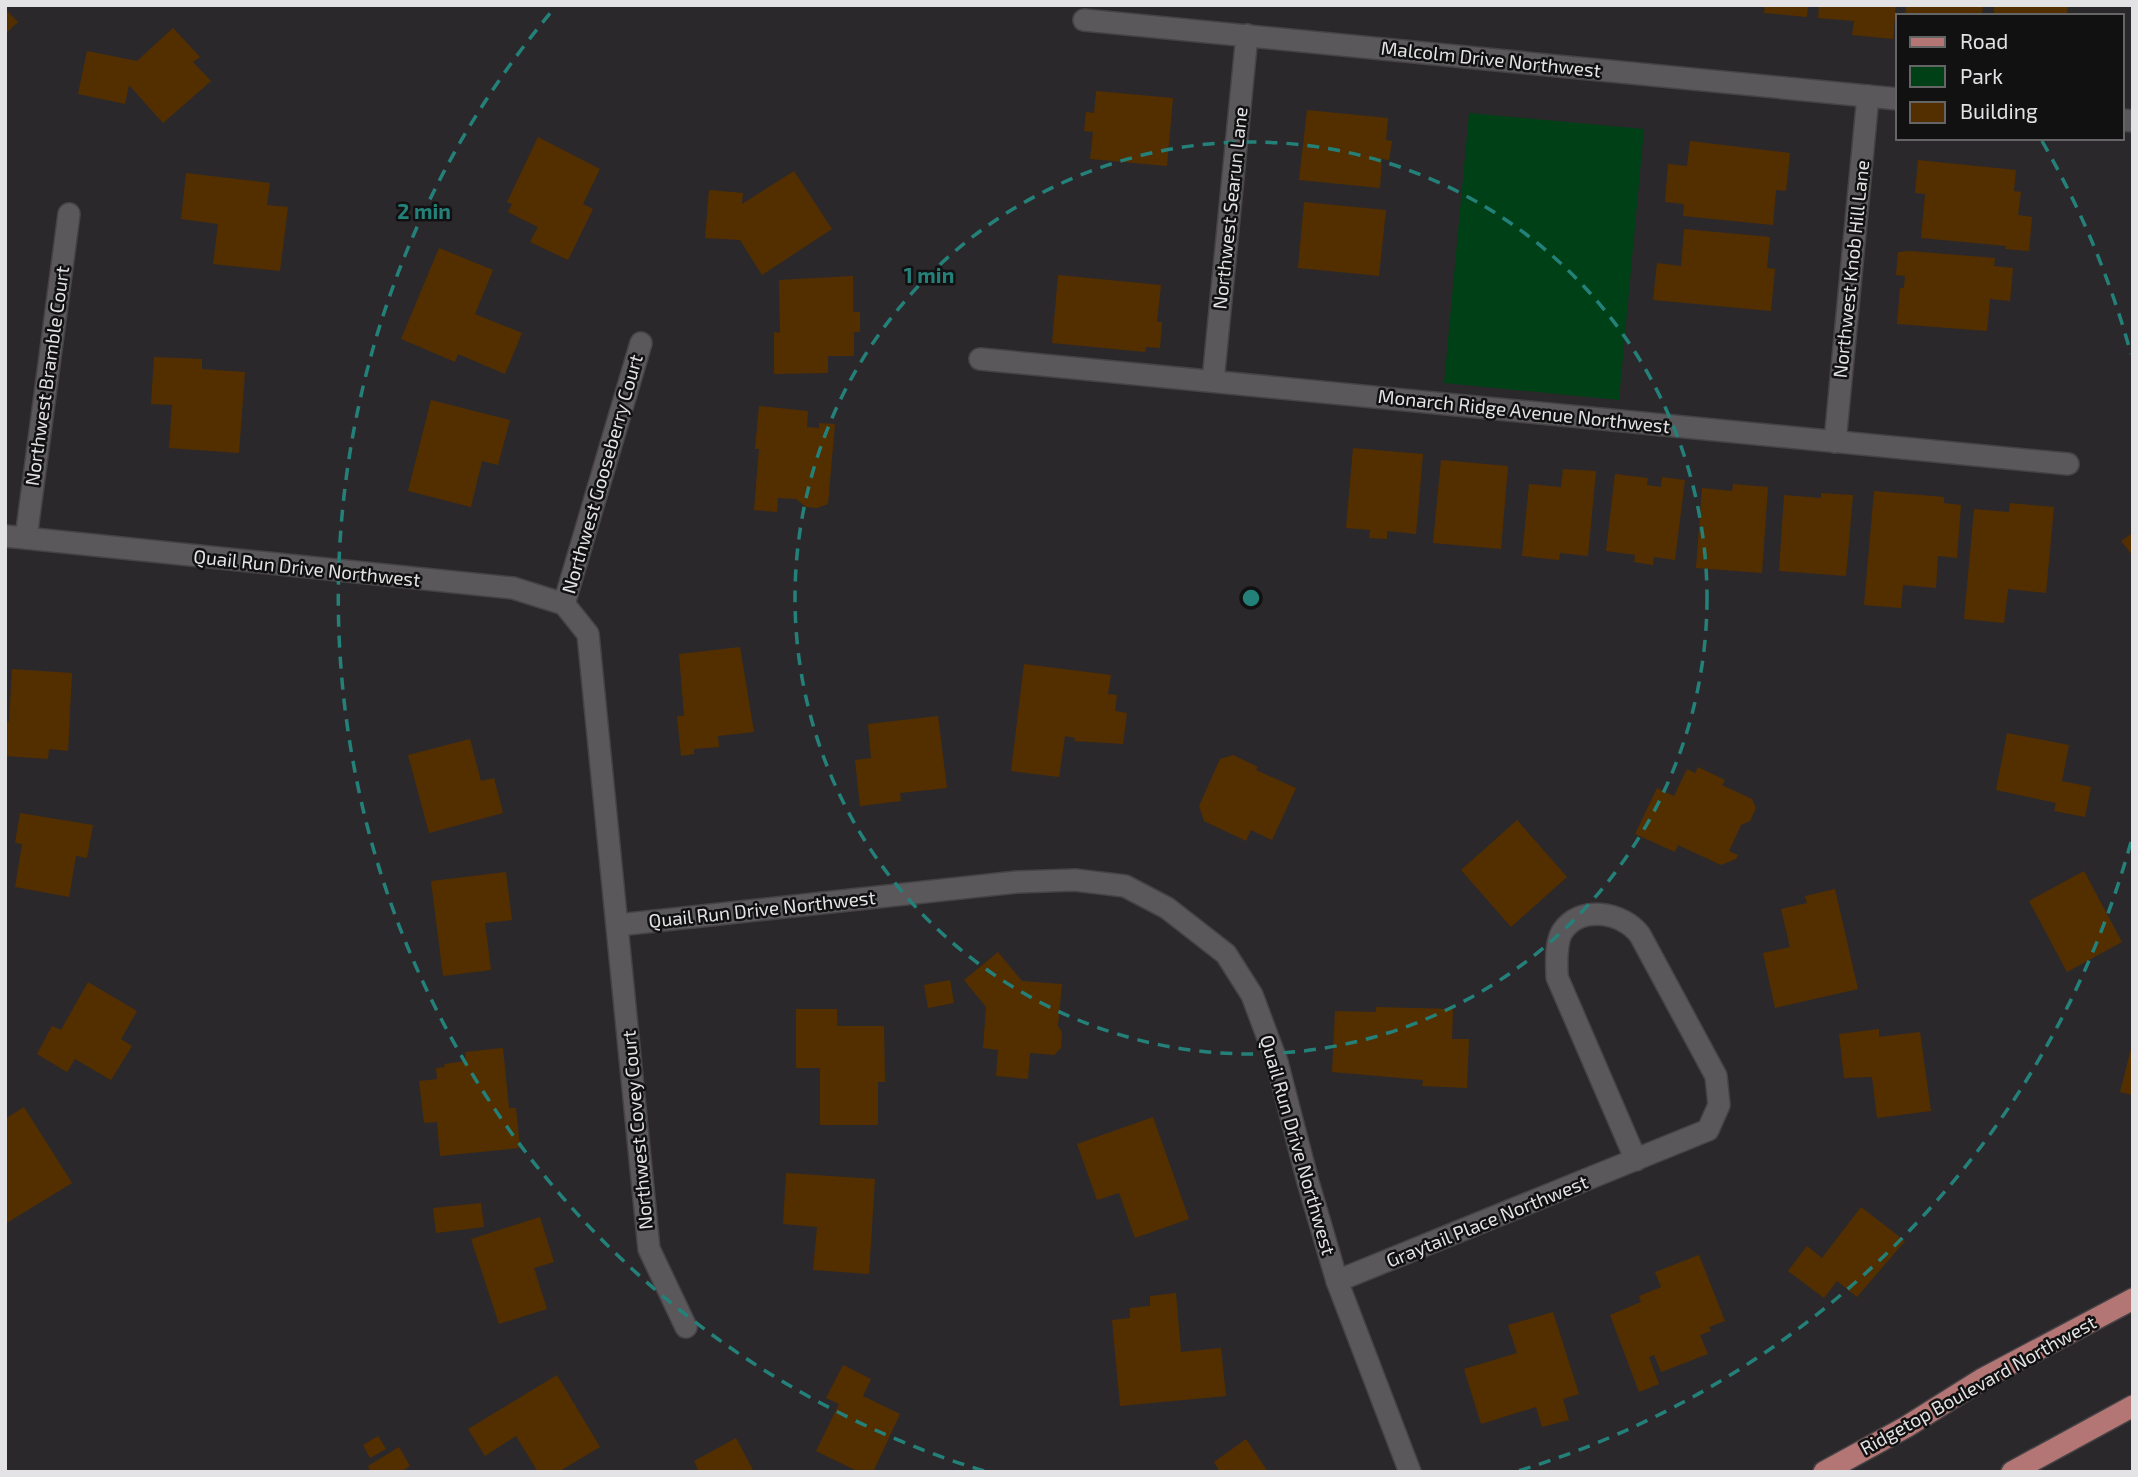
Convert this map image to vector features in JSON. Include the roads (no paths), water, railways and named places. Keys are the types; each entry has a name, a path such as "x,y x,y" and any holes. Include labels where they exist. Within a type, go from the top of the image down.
{"main road":[{"name":"Ridgetop Boulevard Northwest","path":"1824,1472 1984,1378 2133,1299"},
{"path":"2012,1472 2133,1406"}],"street":[{"name":"Malcolm Drive Northwest","path":"1084,20 1896,99"},
{"name":"Northwest Searun Lane","path":"1213,381 1247,35"},
{"name":"Northwest Knob Hill Lane","path":"1835,442 1868,96"},
{"name":"Northwest Bramble Court","path":"15,537 69,214"},
{"name":"Northwest Gooseberry Court","path":"564,604 641,343"},
{"name":"Monarch Ridge Avenue Northwest","path":"980,359 2068,464"},
{"name":"Quail Run Drive Northwest","path":"15,537 513,588 564,604"},
{"path":"564,604 588,634 618,925"},
{"name":"Quail Run Drive Northwest","path":"618,925 1017,882 1075,880 1125,886 1167,908 1226,954 1252,995 1277,1062 1337,1281 1409,1472"},
{"name":"Graytail Place Northwest","path":"1337,1281 1636,1160 1708,1130 1719,1105 1716,1076 1632,924 1615,916 1595,914 1576,919 1562,933 1556,957 1557,977 1636,1160"},
{"name":"Northwest Covey Court","path":"618,925 649,1249 686,1327"}]}
